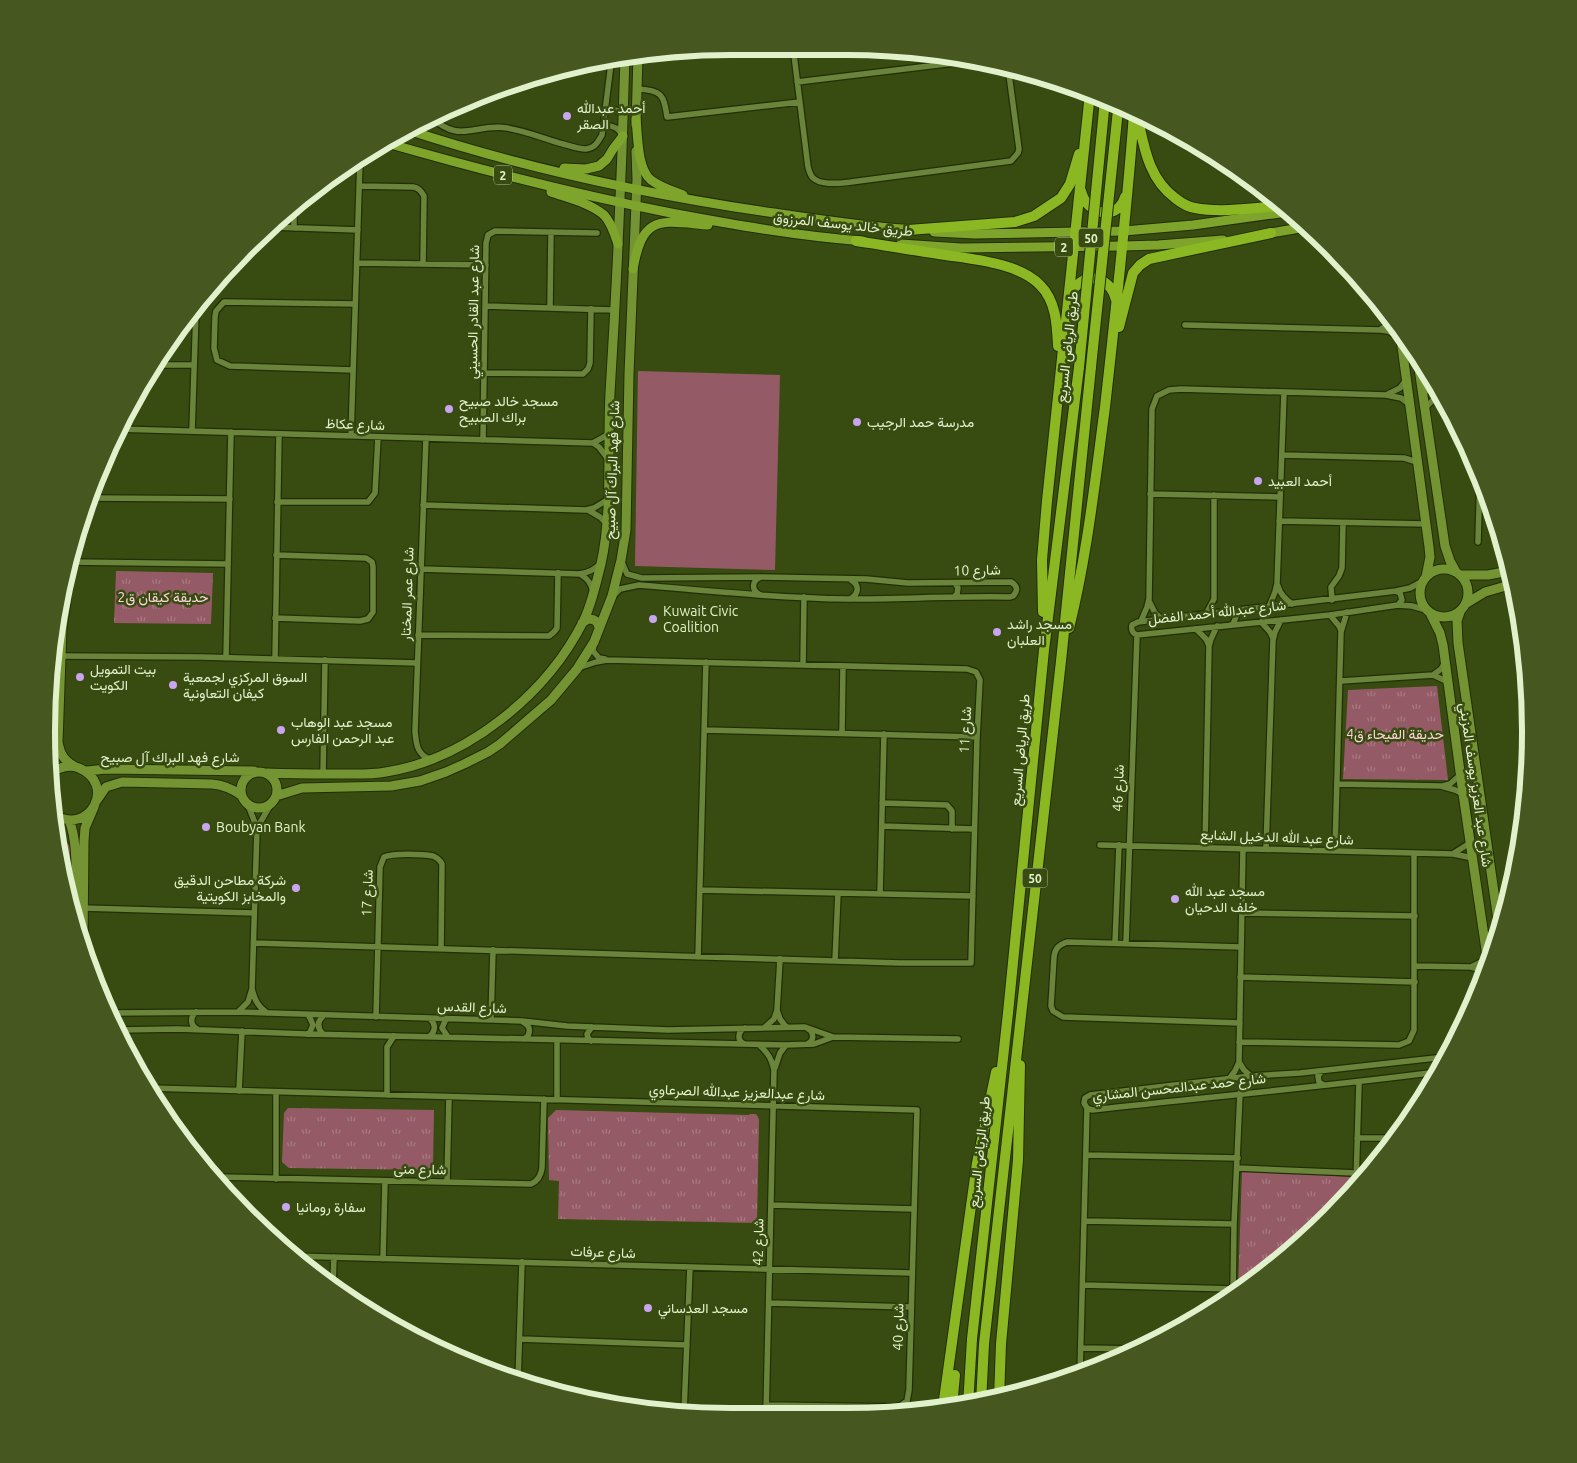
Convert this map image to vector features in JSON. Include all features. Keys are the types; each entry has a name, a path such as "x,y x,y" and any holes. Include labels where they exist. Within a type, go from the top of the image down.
{"highway":[{"path":"1044,650 1042,560 1090,101"},
{"name":"طريق الرياض السريع","path":"969,1396 972,1339 1008,1013 1044,650 1079,367 1104,106"},
{"name":"طريق الرياض السريع","path":"981,1394 984,1344 1038,848 1061,661 1117,112"},
{"path":"908,230 1015,222 1034,216 1047,208 1061,198 1070,184 1089,114"},
{"path":"1061,661 1078,594 1087,538 1110,364 1135,120"},
{"path":"1138,122 1150,166 1167,192 1179,201 1194,208 1216,210 1271,207"},
{"path":"1080,190 1083,200 1089,208 1098,212 1108,212 1117,208 1124,201 1127,191"},
{"path":"1110,364 1129,285 1133,273 1140,265 1149,259 1159,256 1271,233"},
{"path":"856,241 987,262 1013,269 1029,276 1049,296 1055,309 1058,327 1059,382"},
{"path":"1069,297 1072,289 1078,283 1086,279 1095,278 1110,286 1116,301"},
{"path":"944,1400 977,1163 1008,1013"},
{"path":"999,1390 1001,1344 1018,1160 1021,1080 1019,1031"},
{"path":"953,1399 955,1372 954,1334"}],"main road":[{"name":"شارع فهد البراك آل صبيح","path":"274,800 302,788 392,786 420,780 464,764 500,744 551,700 577,669 594,642 612,596 626,530 629,374 636,206 638,62"},
{"name":"شارع فهد البراك آل صبيح","path":"267,772 297,775 388,772 412,766 454,749 490,729 511,712 546,678 561,659 582,623 591,603 601,562 606,523 625,64"},
{"path":"636,120 641,162 647,176 664,187 705,203"},
{"name":"طريق خالد يوسف المرزوق","path":"418,133 512,160 621,187 705,203 879,228 975,234 1124,231 1193,225 1280,213"},
{"path":"512,160 567,169 591,169 604,162 623,136"},
{"name":"طريق خالد يوسف المرزوق","path":"395,145 519,179 620,203 745,227 856,241 961,248 1123,246 1216,240 1298,228"},
{"path":"519,179 597,210 607,219 618,244"},
{"path":"633,269 641,239 647,230 655,225 676,223 745,227"},
{"path":"1402,348 1430,557 1420,592 1420,599 1428,612 1444,618 1460,612 1467,603 1484,592 1506,586"},
{"path":"1403,355 1409,357"},
{"path":"1406,377 1408,369 1415,368"},
{"path":"612,373 614,378 622,381 629,374"},
{"path":"1420,375 1445,546 1450,561 1458,574"},
{"path":"610,396 618,391 626,393 629,397"},
{"path":"1424,579 1432,572 1440,570 1448,569 1458,574 1465,580 1469,591 1467,603"},
{"path":"1458,574 1488,575 1503,572"},
{"path":"1488,575 1484,584 1491,590"},
{"path":"591,603 591,608 594,612 598,614 607,611"},
{"name":"شارع عبد العزيز يوسف المزيني","path":"1428,612 1440,633 1443,645 1486,950"},
{"name":"شارع عبد العزيز يوسف المزيني","path":"1460,612 1457,621 1458,643 1497,913"},
{"path":"582,623 585,620 592,619 598,622 599,629"},
{"path":"1443,645 1448,638 1454,639 1458,643"},
{"path":"62,639 58,742 66,762 87,771 96,784 98,792 86,828 84,841 83,923"},
{"path":"546,678 545,682 549,689 558,690 561,688"},
{"path":"1454,727 1458,730 1464,730 1469,724"},
{"path":"1457,747 1462,739 1472,742"},
{"path":"454,749 464,753 464,764"},
{"path":"56,770 64,766 74,766"},
{"name":"شارع فهد البراك آل صبيح","path":"87,771 124,769 254,771"},
{"path":"254,771 267,772 273,777 278,789 274,800 265,807 252,807 243,799 240,787 242,780 254,771"},
{"name":"شارع فهد البراك آل صبيح","path":"69,820 83,817 106,787 122,782 222,785 243,799"},
{"path":"61,819 69,820 76,842 75,892"}],"street":[{"path":"794,55 808,166 813,178 819,182 837,183 1011,161 1019,149 1009,75"},
{"path":"798,82 950,64"},
{"path":"437,123 454,131 468,132 488,127 509,128 584,149 590,148 597,144 602,135 610,66"},
{"path":"637,89 651,90 660,95 665,101 667,118 800,102"},
{"path":"606,108 623,112"},
{"path":"603,126 613,126 623,136"},
{"path":"351,436 360,167"},
{"path":"359,186 418,188 424,196 423,264"},
{"path":"294,216 294,228"},
{"path":"280,227 358,230"},
{"name":"شارع عبد القادر الحسيني","path":"483,440 486,243 488,235 494,231 597,233"},
{"path":"550,308 551,232"},
{"path":"356,263 486,264"},
{"path":"353,370 230,366 222,363 217,360 214,354 215,317 219,306 224,302 355,304"},
{"path":"486,306 614,310"},
{"path":"484,373 583,374 588,369 590,363 591,309"},
{"path":"192,431 196,319"},
{"path":"1185,326 1380,330 1391,332"},
{"path":"1380,330 1386,326"},
{"path":"164,364 194,365"},
{"path":"1386,395 1400,388 1406,377"},
{"path":"1421,384 1430,391"},
{"path":"1141,621 1149,599 1152,408 1157,396 1168,390 1386,395 1401,398 1409,404"},
{"path":"1268,607 1277,584 1284,393"},
{"path":"1425,408 1434,399"},
{"name":"شارع عكاظ","path":"126,429 593,443"},
{"path":"226,658 231,432"},
{"path":"275,659 279,434"},
{"path":"608,459 599,447 593,443 609,434"},
{"path":"277,502 368,502 375,493 378,437"},
{"name":"شارع عمر المختار","path":"412,766 418,750 415,731 426,438"},
{"path":"1404,458 1415,451"},
{"path":"1282,455 1404,458 1417,462"},
{"path":"1150,494 1280,497"},
{"path":"1206,614 1214,599 1214,496"},
{"path":"1478,542 1479,496"},
{"path":"97,498 230,499"},
{"path":"423,505 586,510 594,508 607,500"},
{"path":"586,510 600,517 606,523"},
{"path":"1279,521 1425,524"},
{"path":"1332,600 1331,587 1342,568 1343,523"},
{"path":"275,618 360,621 368,619 373,612 373,567 372,562 366,558 276,555"},
{"name":"شارع 10","path":"612,596 620,590 639,586 761,595 850,598 955,596 1010,598 1014,596 1017,590 1012,582 908,583 761,577 642,578 627,574 621,560"},
{"path":"77,562 228,564"},
{"path":"421,569 580,574 596,568 601,562"},
{"path":"418,635 549,636 557,628 558,573"},
{"path":"580,574 587,578 592,585 593,592"},
{"path":"761,577 755,580 753,586 755,592 761,595"},
{"path":"846,579 855,582 857,587 857,592 850,598"},
{"name":"شارع عبدالله أحمد الفضل","path":"1424,579 1410,588 1396,591 1141,621 1132,625 1132,631 1137,635 1398,606 1412,606 1428,612"},
{"path":"955,583 958,591 955,596"},
{"path":"1277,584 1279,591 1292,604"},
{"path":"1396,591 1402,596 1398,606"},
{"path":"803,665 804,597"},
{"path":"1149,599 1155,613 1162,619"},
{"path":"1214,599 1215,603 1236,617 1233,624 1230,625"},
{"path":"1248,609 1244,617 1252,623"},
{"path":"1335,851 1342,632 1347,612"},
{"path":"1330,615 1342,632"},
{"path":"1266,849 1273,640 1281,620"},
{"path":"1261,622 1270,632 1273,640"},
{"path":"1205,847 1209,646 1217,626"},
{"path":"1196,629 1206,639 1209,646"},
{"name":"شارع 46","path":"1126,943 1137,635"},
{"path":"594,642 593,651 599,658 607,660"},
{"path":"61,656 417,663"},
{"path":"323,774 324,660"},
{"name":"شارع 11","path":"577,669 607,660 967,670 976,672 980,680 971,963 835,961"},
{"path":"698,957 706,662"},
{"path":"1433,675 1442,669 1445,662"},
{"path":"842,733 843,666"},
{"path":"1341,681 1433,675 1448,682"},
{"path":"704,730 977,737"},
{"path":"880,893 884,734"},
{"path":"418,750 421,754 431,759"},
{"path":"1337,784 1442,786 1450,784 1460,776"},
{"path":"1442,786 1463,794"},
{"path":"238,1012 248,1002 252,989 257,828 243,799"},
{"path":"257,828 274,800"},
{"path":"882,803 947,805 952,811 952,829"},
{"path":"882,826 974,829"},
{"path":"1452,854 1460,851 1470,843"},
{"name":"شارع عبد الله الدخيل الشايع","path":"1100,844 1452,854 1473,858"},
{"path":"1115,943 1119,845"},
{"path":"1229,1079 1239,1062 1243,848"},
{"path":"1239,1042 1405,1044 1412,1036 1414,1030 1414,853"},
{"name":"شارع 17","path":"376,1017 380,867 384,857 393,854 433,856 440,860 442,864 441,949"},
{"path":"700,890 973,896"},
{"path":"254,943 835,961 838,893"},
{"path":"83,908 254,913"},
{"path":"1242,913 1414,916"},
{"path":"1240,1023 1063,1016 1053,1011 1051,1006 1054,957 1058,947 1067,942 1241,947"},
{"path":"491,1020 493,950"},
{"path":"765,1027 774,1019 777,1010 780,959"},
{"path":"1470,967 1481,962"},
{"path":"1415,966 1470,967 1479,969"},
{"path":"1240,978 1415,982"},
{"path":"252,989 256,1002 267,1014"},
{"path":"777,1010 780,1019 786,1027"},
{"path":"196,1012 191,1021 197,1029"},
{"name":"شارع القدس","path":"117,1013 238,1012 522,1021 567,1026 668,1030 805,1027 833,1037 958,1039"},
{"path":"307,1034 313,1025 308,1015"},
{"path":"323,1016 320,1018 318,1025 323,1034"},
{"path":"430,1019 435,1028 430,1037"},
{"path":"446,1019 442,1028 448,1037"},
{"path":"522,1021 528,1026 530,1032 522,1040"},
{"path":"592,1027 587,1034 588,1038 592,1041"},
{"path":"805,1027 812,1031 813,1037 810,1043 805,1045"},
{"path":"746,1028 742,1029 739,1036 742,1043 746,1044"},
{"name":"شارع القدس","path":"124,1030 197,1029 307,1034 759,1045 805,1045 814,1044 833,1037"},
{"path":"668,1030 672,1036 668,1043"},
{"path":"239,1091 242,1031"},
{"path":"380,1036 387,1048 387,1095"},
{"path":"387,1048 394,1036"},
{"path":"557,1100 558,1040"},
{"name":"شارع 42","path":"759,1045 772,1060 774,1070 766,1405"},
{"name":"شارع 42","path":"774,1070 780,1052 786,1045"},
{"name":"شارع حمد عبدالمحسن المشاري","path":"1429,1073 1092,1110 1085,1106 1084,1100 1090,1095 1251,1076 1300,1074 1438,1058"},
{"path":"1239,1062 1251,1076"},
{"path":"1322,1071 1318,1079 1324,1085"},
{"path":"1300,1074 1303,1074 1307,1079 1303,1087"},
{"path":"1237,1168 1356,1173 1359,1082"},
{"name":"شارع عبدالعزيز عبدالله الصرعاوي","path":"157,1088 917,1110"},
{"path":"276,1092 276,1178"},
{"path":"1233,1285 1240,1093"},
{"path":"447,1182 450,1097"},
{"name":"شارع منى","path":"222,1177 527,1184 535,1182 541,1175 544,1100"},
{"path":"1080,1366 1088,1108"},
{"name":"شارع 40","path":"897,1406 907,1401 908,1396 917,1110"},
{"path":"1357,1138 1386,1138"},
{"path":"1086,1155 1238,1158"},
{"path":"382,1258 385,1181"},
{"path":"771,1205 914,1209"},
{"path":"1085,1221 1234,1224"},
{"name":"شارع عرفات","path":"305,1256 912,1273"},
{"path":"333,1278 334,1257"},
{"path":"518,1373 522,1262"},
{"path":"684,1407 690,1267"},
{"path":"1083,1285 1224,1292"},
{"path":"769,1303 911,1307"},
{"path":"520,1339 687,1346"},
{"path":"1081,1348 1120,1349"},
{"name":"شارع 40","path":"766,1405 891,1407"}],"green space":[{"path":"638,371 780,375 775,570 635,566"},
{"name":"حديقة كيقان ق2","path":"116,571 213,573 211,624 114,623"},
{"name":"حديقة الفيحاء ق4","path":"1437,686 1448,780 1343,779 1348,690"},
{"path":"64,839 70,847 70,870"},
{"path":"288,1108 434,1110 433,1166 431,1170 289,1168 282,1162 284,1113"},
{"path":"556,1110 756,1114 759,1120 757,1223 558,1219 559,1181 549,1180 548,1118"},
{"path":"1242,1170 1351,1177 1351,1181 1292,1240 1238,1281"}],"place":[{"name":"أحمد عبدالله الصقر","path":"567,116"},
{"name":"مسجد خالد صبيح براك الصبيح","path":"449,409"},
{"name":"مدرسة حمد الرجيب","path":"857,422"},
{"name":"أحمد العبيد","path":"1258,481"},
{"name":"Kuwait Civic Coalition","path":"653,619"},
{"name":"مسجد راشد العلبان","path":"997,632"},
{"name":"بيت التمويل الكويت","path":"80,677"},
{"name":"السوق المركزي لجمعية كيفان التعاونية","path":"173,685"},
{"name":"مسجد عبد الوهاب عبد الرحمن الفارس","path":"281,730"},
{"name":"Boubyan Bank","path":"206,827"},
{"name":"شركة مطاحن الدقيق والمخابز الكويتية","path":"296,888"},
{"name":"مسجد عبد الله خلف الدحيان","path":"1175,899"},
{"name":"سفارة رومانيا","path":"286,1207"},
{"name":"مسجد العدساني","path":"648,1308"}]}
